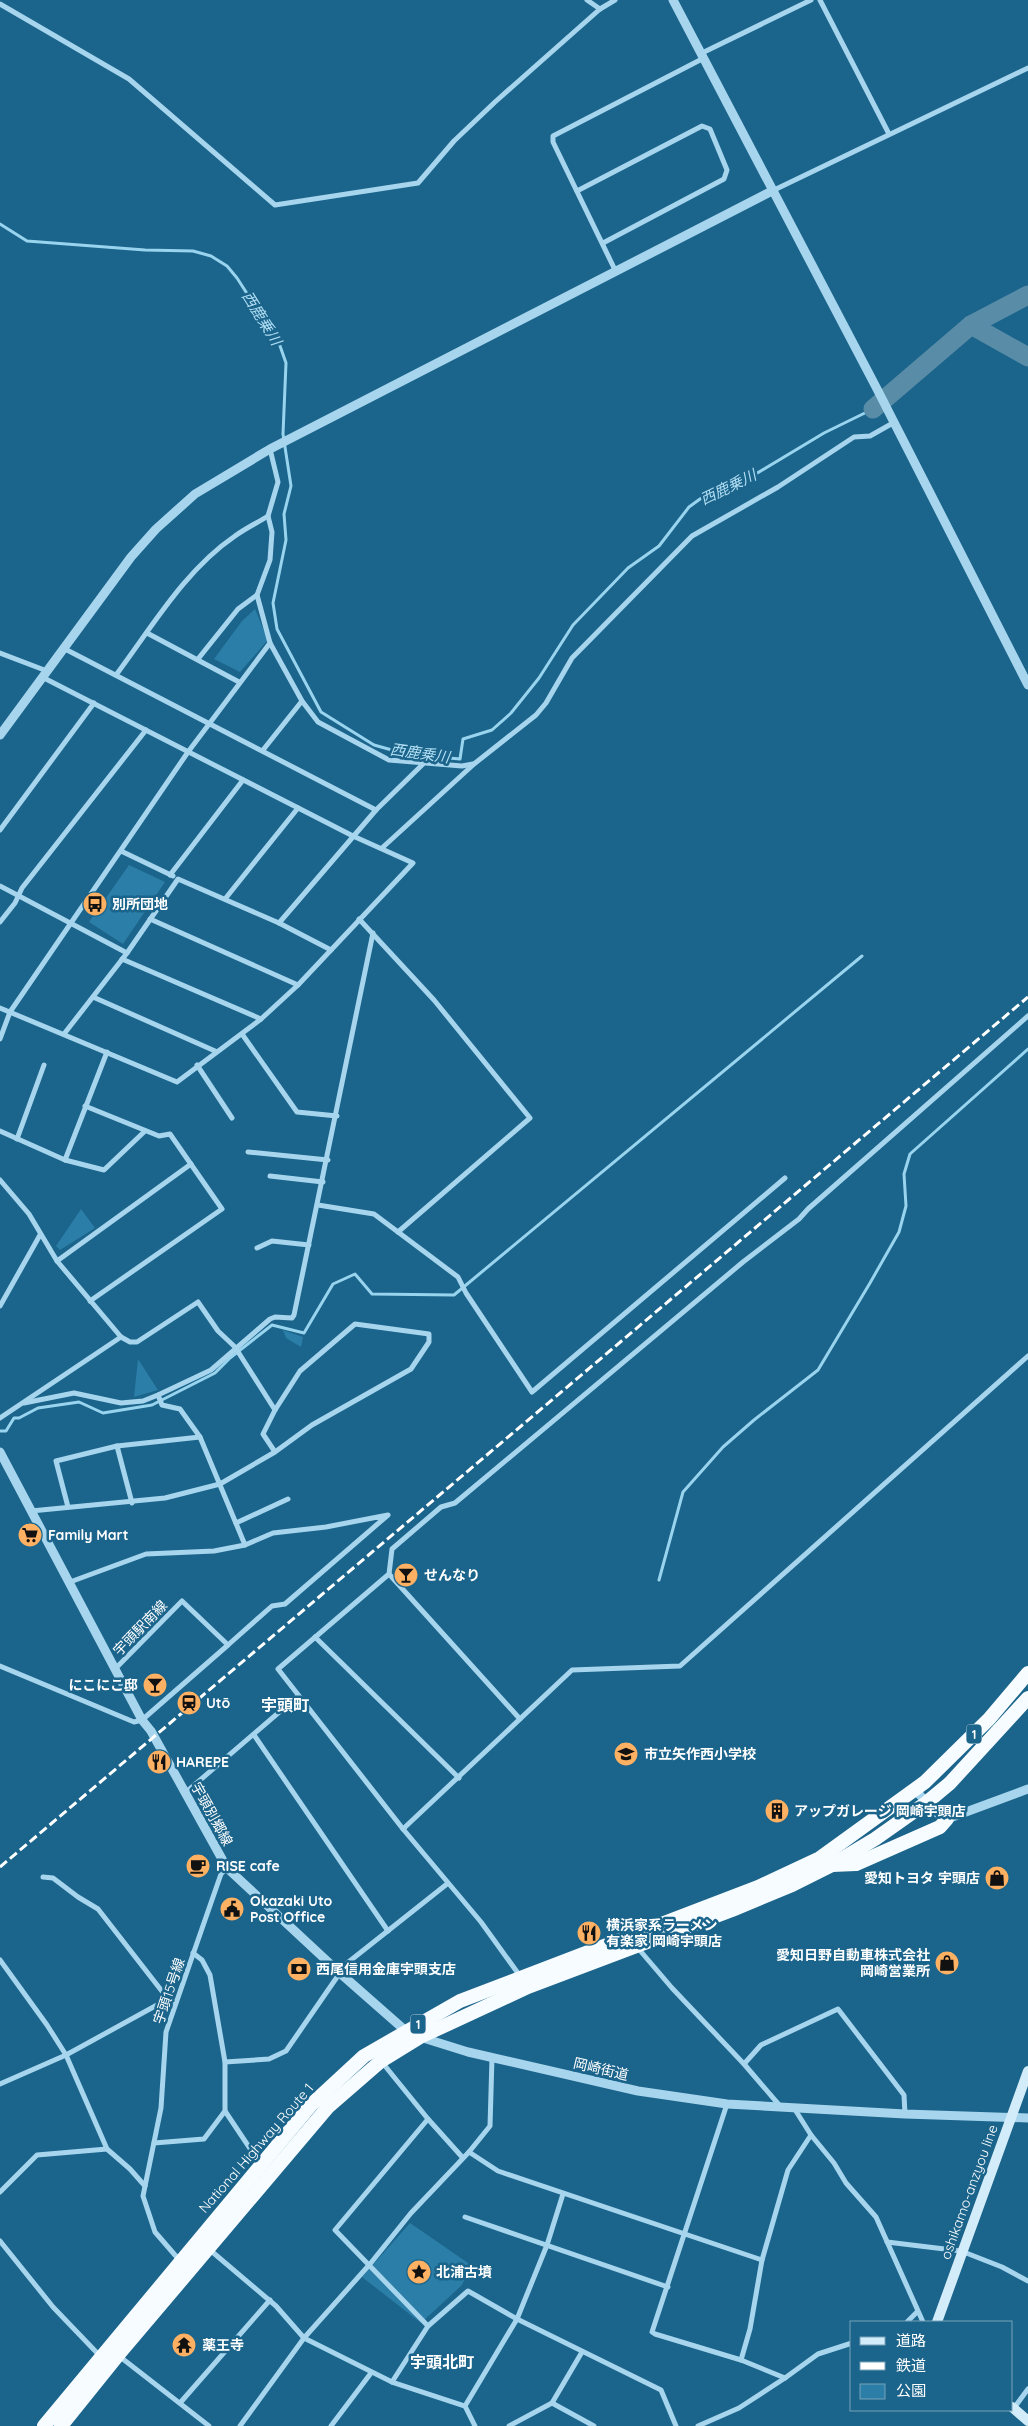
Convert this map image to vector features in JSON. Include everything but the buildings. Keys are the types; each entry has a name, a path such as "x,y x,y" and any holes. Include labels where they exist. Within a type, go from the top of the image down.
{"highway":[{"name":"National Highway Route 1","path":"44,2426 311,2105 364,2056 404,2031 460,2001 520,1976 758,1887 820,1858 915,1790 989,1719 1028,1673"},
{"name":"National Highway Route 1","path":"61,2426 118,2354 328,2107 381,2061 420,2037 528,1987 637,1947 766,1896 830,1866 926,1803 968,1764 1028,1698"},
{"path":"830,1866 856,1864 940,1827 947,1819"}],"main road":[{"name":"oshikamo-anzyou line","path":"937,2321 961,2251 1028,2071"},
{"path":"1013,2408 1028,2421"}],"street":[{"path":"587,0 600,9"},
{"path":"0,4 129,78 276,206 418,184 454,141 495,102 600,9 615,0"},
{"path":"673,0 876,387 1028,685"},
{"path":"616,272 553,142 553,136 811,0"},
{"path":"820,0 889,134"},
{"path":"0,735 131,557 170,515 195,494 221,477 270,449 772,191 1028,68"},
{"path":"577,191 702,126 710,129 727,170 724,179 604,244"},
{"path":"382,848 474,764 536,715 546,703 572,658 692,536 778,487 854,437 870,436 892,421"},
{"path":"198,659 238,609 257,595 270,560 272,532 268,516 278,482 270,449"},
{"path":"116,675 171,599 198,568 234,536 268,516"},
{"path":"257,595 270,643 302,701 318,722 390,760 462,766 474,764"},
{"path":"147,633 239,682"},
{"path":"0,1039 10,1012 188,752 270,643"},
{"path":"65,649 376,810"},
{"path":"0,653 45,674 94,703 353,836 413,863 298,985 261,1019 197,1065 177,1082 0,1008"},
{"path":"263,750 302,701"},
{"path":"0,830 94,703"},
{"path":"0,922 146,730"},
{"path":"279,924 376,810 423,764"},
{"path":"170,875 243,780"},
{"path":"226,899 298,808"},
{"path":"121,850 170,875 226,899 331,950"},
{"path":"64,1034 127,953 178,878"},
{"path":"0,886 127,953"},
{"path":"150,918 298,985"},
{"path":"359,919 434,1000 530,1118 398,1232"},
{"path":"24,1403 74,1394 121,1403 143,1401 211,1370 270,1319 275,1317 292,1318 328,1160 373,933"},
{"path":"122,959 261,1019"},
{"path":"93,997 216,1051"},
{"path":"520,1976 481,1922 447,1884 278,1669 389,1574 392,1549 441,1506 455,1503 743,1262 799,1219 835,1184 1028,1016"},
{"path":"242,1034 297,1112 336,1116"},
{"path":"65,1160 107,1052"},
{"path":"17,1139 44,1065"},
{"path":"197,1065 232,1118"},
{"path":"85,1106 158,1136 170,1134 222,1208 90,1301"},
{"path":"0,1131 65,1160 104,1170 146,1131"},
{"path":"248,1152 328,1160"},
{"path":"57,1261 192,1164"},
{"path":"270,1176 323,1182"},
{"path":"318,1205 374,1214 458,1277 466,1293 532,1392 785,1178"},
{"path":"0,1180 29,1214 57,1261 121,1337 130,1342 137,1342 198,1302 218,1331 235,1348 275,1410"},
{"path":"0,1306 40,1235"},
{"path":"258,1248 272,1241 309,1245"},
{"path":"31,1511 132,1503 165,1498 220,1484 275,1452 312,1425 411,1369 429,1342 429,1334 355,1324 300,1371 275,1410 264,1434 275,1452"},
{"path":"0,1418 121,1337"},
{"path":"403,1829 572,1670 680,1666 1028,1356"},
{"path":"158,1395 162,1405 180,1409 200,1437 245,1545"},
{"path":"68,1507 56,1461 117,1446 200,1437"},
{"path":"117,1446 132,1503"},
{"path":"0,1452 142,1720"},
{"path":"236,1523 288,1499"},
{"path":"0,1666 134,1722 142,1720 272,1606 285,1604 388,1514 326,1527 272,1533 245,1545 214,1550 146,1554 70,1582"},
{"path":"389,1574 520,1719"},
{"name":"宇頭駅南線","path":"115,1669 182,1601 228,1645"},
{"path":"315,1637 459,1778"},
{"path":"184,1793 298,1696"},
{"name":"宇頭別郷線","path":"142,1720 151,1731 227,1868 404,2031 420,2037"},
{"path":"254,1735 388,1932"},
{"path":"915,1790 937,1814 947,1819 1028,1789"},
{"name":"宇頭15号線","path":"181,2262 155,2232 143,2196 161,2108 166,2032 221,1874 227,1868"},
{"path":"43,1877 53,1878 98,1909 168,1998 176,2002"},
{"path":"225,2062 269,2059 286,2051 341,1974 346,1964 447,1884"},
{"path":"637,1947 781,2107"},
{"path":"194,1953 202,1960 210,1975 225,2062 225,2111 262,2165"},
{"path":"0,1960 48,2025 66,2055 107,2149 130,2169 145,2186"},
{"path":"0,2084 66,2055 168,1998"},
{"path":"744,2064 761,2045 838,2009 904,2095 905,2114"},
{"name":"岡崎街道","path":"420,2037 468,2052 638,2092 727,2104 794,2108"},
{"path":"240,2426 304,2338 370,2264 411,2213 469,2152 490,2126 492,2057"},
{"path":"381,2061 462,2158"},
{"path":"727,2104 652,2332 741,2360 785,2378"},
{"path":"794,2108 1028,2118"},
{"path":"794,2108 811,2135 876,2217 922,2321"},
{"path":"154,2143 204,2139 225,2111"},
{"path":"428,2119 336,2230 428,2326"},
{"path":"741,2360 750,2329 762,2260 788,2170 811,2135"},
{"path":"0,2192 37,2155 107,2149"},
{"path":"469,2152 498,2171 762,2260"},
{"path":"465,2406 517,2320 547,2245 563,2194"},
{"path":"465,2217 668,2287"},
{"path":"0,2241 53,2307 102,2358"},
{"path":"887,2242 961,2251 1002,2267 1028,2280"},
{"path":"0,2252 6,2248"},
{"path":"208,2249 270,2300 304,2338 392,2382 465,2406 476,2426"},
{"path":"392,2382 428,2326 468,2291 517,2320 661,2390 676,2426"},
{"path":"180,2403 270,2300"},
{"path":"908,2321 917,2312"},
{"path":"698,2426 739,2408 818,2354 850,2344"},
{"path":"509,2426 552,2403 582,2352"},
{"path":"118,2354 210,2426"},
{"path":"333,2426 371,2373"},
{"path":"1013,2408 1028,2388"},
{"path":"552,2403 594,2426"}],"green space":[{"path":"255,609 268,640 240,672 214,659 242,621"},
{"path":"129,865 165,882 123,944 89,922"},
{"path":"81,1209 95,1228 60,1250 56,1246"},
{"path":"283,1330 303,1337 301,1347 286,1338"},
{"path":"138,1359 158,1390 134,1397"},
{"path":"410,2223 471,2265 462,2285 421,2323 362,2277"}],"waterway":[{"name":"西鹿乗川","path":"0,224 27,241 145,250 193,251 211,256 227,266 237,278 279,343 286,363 283,434 291,486 284,514 286,540 273,603 277,629 321,712 374,745 406,754 460,759 463,739 492,730 511,713 539,678 573,625 628,568 659,546 689,507 700,499 734,487 824,433 873,409"},
{"name":"西鹿乗川","path":"873,409 971,325 1028,295"},
{"path":"971,325 1028,357"},
{"path":"0,1431 6,1431 14,1418 19,1418 38,1408 79,1402 103,1413 152,1405 215,1373 230,1358 272,1325 304,1333 333,1284 355,1274 372,1294 454,1295 862,956"},
{"path":"659,1580 683,1492 723,1447 818,1370 870,1283 899,1232 906,1206 904,1174 910,1154 1028,1049"}],"railway":[{"path":"0,1867 1028,997"}],"place":[{"name":"別所団地","path":"95,904"},
{"name":"Family Mart","path":"30,1535"},
{"name":"せんなり","path":"406,1575"},
{"name":"にこにこ邸","path":"155,1685"},
{"name":"Utō","path":"189,1703"},
{"name":"市立矢作西小学校","path":"626,1754"},
{"name":"HAREPE","path":"159,1762"},
{"name":"アップガレージ 岡崎宇頭店","path":"777,1811"},
{"name":"RISE cafe","path":"198,1866"},
{"name":"愛知トヨタ 宇頭店","path":"997,1878"},
{"name":"Okazaki Uto Post Office","path":"232,1909"},
{"name":"横浜家系ラーメン 有楽家 岡崎宇頭店","path":"589,1933"},
{"name":"愛知日野自動車株式会社 岡崎営業所","path":"947,1963"},
{"name":"西尾信用金庫宇頭支店","path":"299,1969"},
{"name":"北浦古墳","path":"419,2272"},
{"name":"薬王寺","path":"184,2345"}],"district":[{"name":"宇頭町","path":"285,1705"},
{"name":"宇頭北町","path":"442,2362"}]}
